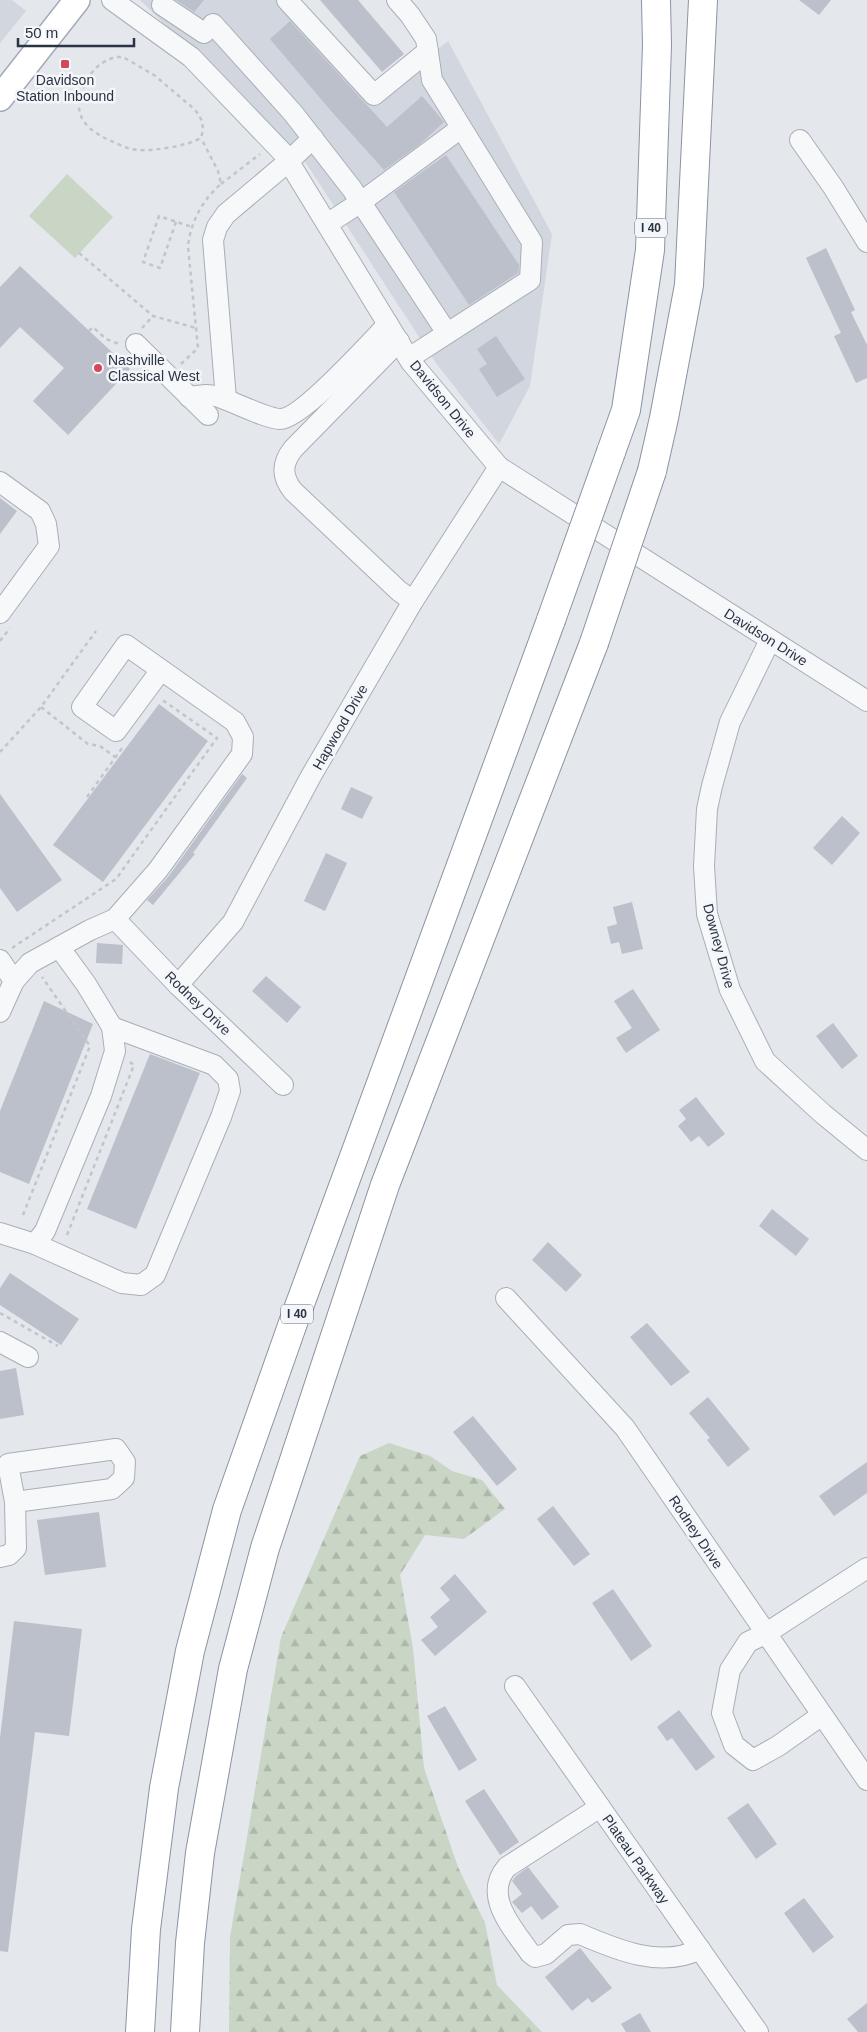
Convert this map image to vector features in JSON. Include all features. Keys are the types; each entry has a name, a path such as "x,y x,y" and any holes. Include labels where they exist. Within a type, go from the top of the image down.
{"highway":[{"name":"I 40","path":"140,2032 146,1929 164,1788 190,1651 227,1510 287,1340 626,410 650,250 657,45 656,0"},
{"path":"698,0 699,65"},
{"path":"185,2032 190,1944 200,1853 233,1669 264,1548 385,1185 594,643 652,471 689,285 703,0"}],"main road":[{"path":"0,98 77,0"}],"street":[{"name":"Davidson Drive","path":"112,0 191,57 284,154 399,341 499,467 867,701"},
{"path":"287,0 374,95 428,51"},
{"path":"189,397 206,395 276,418 287,418 399,341 447,333 530,280 532,242 432,80 426,39 397,0"},
{"path":"144,24 162,2 208,29 293,114 361,202 447,333"},
{"path":"327,224 361,202 461,128"},
{"path":"226,400 213,240 215,232 220,221 235,204 289,162 313,138"},
{"path":"800,140 833,187 867,242"},
{"path":"141,336 189,397 208,415"},
{"path":"285,463 293,449 399,341"},
{"path":"287,418 284,476 292,491 399,591 413,601"},
{"name":"Hapwood Drive","path":"178,985 233,922 311,776 413,601 499,467"},
{"path":"0,482 40,511 46,524 49,546 0,613"},
{"name":"Downey Drive","path":"770,640 730,722 712,786 707,809 704,866 707,914 730,990 765,1061 823,1114 867,1150"},
{"path":"0,1012 14,981 30,962 115,919 158,870 242,754 244,737 235,722 162,670"},
{"name":"Rodney Drive","path":"115,919 178,985 283,1085"},
{"path":"35,1244 45,1231 101,1096 115,1051 112,1027 86,984 59,947"},
{"path":"5,955 14,981"},
{"path":"0,1233 35,1244 122,1283 141,1285 155,1275 221,1117 230,1091 228,1079 214,1064 112,1027"},
{"name":"Rodney Drive","path":"506,1298 625,1428 867,1780"},
{"path":"0,1342 28,1357"},
{"path":"0,1556 9,1555 16,1548 14,1502 8,1464 116,1449 125,1462 124,1478 112,1489 14,1502"},
{"path":"822,1715 778,1746 753,1760 734,1745 722,1712 730,1670 748,1642 765,1634 867,1568"},
{"name":"Plateau Parkway","path":"515,1686 758,2032"},
{"path":"600,1807 507,1867 501,1874 496,1886 496,1898 530,1953 535,1957 541,1957 568,1935 580,1934 651,1958 690,1954 700,1949"}],"path":[{"path":"201,138 159,149 136,150 122,146 94,132 81,119 79,108 83,88 99,64 111,58 123,57 154,75 199,113 204,124 201,138 218,171 221,184"},
{"path":"175,359 182,365 198,348 188,247 192,227 198,212 208,197 221,184 262,153"},
{"path":"176,222 160,268 143,262 159,216 192,227"},
{"path":"79,253 153,316 196,328"},
{"path":"0,752 41,707 96,631"},
{"path":"5,955 116,879 217,738 158,698"},
{"path":"41,707 88,744 100,746 116,757"},
{"path":"87,797 126,742"},
{"path":"23,1215 90,1046 41,975 46,971"},
{"path":"67,1236 134,1065 128,1061"},
{"path":"0,1313 58,1346"}],"shaded area":[{"path":"0,0 12,0 26,11 0,43"},
{"path":"140,0 282,0 374,101 448,41 552,234 530,386 499,444 436,363 306,163"}],"green space":[{"path":"67,174 113,217 75,258 29,216"},
{"path":"389,1443 430,1456 452,1471 482,1480 505,1509 464,1539 425,1535 400,1575 413,1648 424,1768 458,1867 485,1923 497,1985 542,2032 229,2032 230,1937 281,1637 360,1456"}],"building":[{"path":"176,0 204,0 194,12"},
{"path":"320,0 358,0 404,54 382,72"},
{"path":"799,0 831,0 819,15"},
{"path":"290,21 387,127 422,96 444,122 419,145 384,170 270,39"},
{"path":"446,155 519,265 518,273 469,305 394,192"},
{"path":"826,248 855,310 851,312 867,345 867,378 856,383 834,336 841,333 806,258"},
{"path":"20,266 130,369 68,435 33,401 64,368 20,327 0,348 0,287"},
{"path":"496,336 525,379 497,397 479,369 487,364 477,349"},
{"path":"0,498 17,511 0,534"},
{"path":"159,704 208,741 103,882 53,845"},
{"path":"242,774 247,778 193,853 195,854 153,905 147,900 168,877"},
{"path":"351,787 373,797 362,819 341,809"},
{"path":"0,794 62,880 17,912 0,888"},
{"path":"842,816 860,833 832,865 813,848"},
{"path":"326,853 347,863 325,911 304,901"},
{"path":"632,902 643,949 622,954 619,942 611,944 607,927 617,924 613,907"},
{"path":"97,943 123,945 122,964 96,963"},
{"path":"266,976 301,1007 287,1023 252,991"},
{"path":"633,989 660,1030 626,1053 616,1038 632,1028 614,1001"},
{"path":"44,1001 93,1024 29,1184 0,1172 0,1111"},
{"path":"833,1023 858,1056 842,1069 816,1036"},
{"path":"150,1054 200,1073 136,1229 87,1209"},
{"path":"696,1097 725,1134 708,1147 699,1136 691,1142 678,1126 686,1119 679,1110"},
{"path":"772,1209 809,1239 796,1256 759,1226"},
{"path":"548,1242 582,1275 566,1292 532,1260"},
{"path":"10,1273 79,1319 61,1345 0,1305 0,1288"},
{"path":"647,1323 690,1372 671,1386 630,1337"},
{"path":"16,1368 24,1415 0,1419 0,1371"},
{"path":"708,1397 750,1449 728,1467 707,1440 710,1438 689,1413"},
{"path":"473,1416 517,1469 497,1486 453,1432"},
{"path":"867,1462 867,1493 834,1516 819,1496"},
{"path":"553,1506 590,1554 574,1566 537,1519"},
{"path":"99,1512 106,1567 45,1575 37,1520"},
{"path":"455,1574 487,1612 435,1656 421,1640 438,1627 430,1617 450,1600 440,1588"},
{"path":"613,1589 652,1646 631,1661 592,1603"},
{"path":"14,1621 82,1629 69,1736 35,1732 8,1952 0,1951 0,1738"},
{"path":"445,1706 477,1760 459,1771 427,1716"},
{"path":"679,1710 715,1757 696,1771 672,1738 667,1741 657,1727"},
{"path":"484,1789 519,1842 500,1855 465,1801"},
{"path":"748,1803 777,1844 756,1859 727,1818"},
{"path":"528,1867 559,1907 542,1920 531,1906 522,1913 512,1902 522,1894 512,1881"},
{"path":"804,1898 834,1937 813,1953 784,1913"},
{"path":"580,1948 612,1988 592,2003 588,1998 572,2011 545,1977"},
{"path":"867,2003 867,2032 858,2032 847,2019"},
{"path":"640,2013 651,2032 626,2032 621,2024"}],"place":[{"name":"Davidson Station Inbound","path":"65,64"},
{"name":"Nashville Classical West","path":"98,368"}]}
